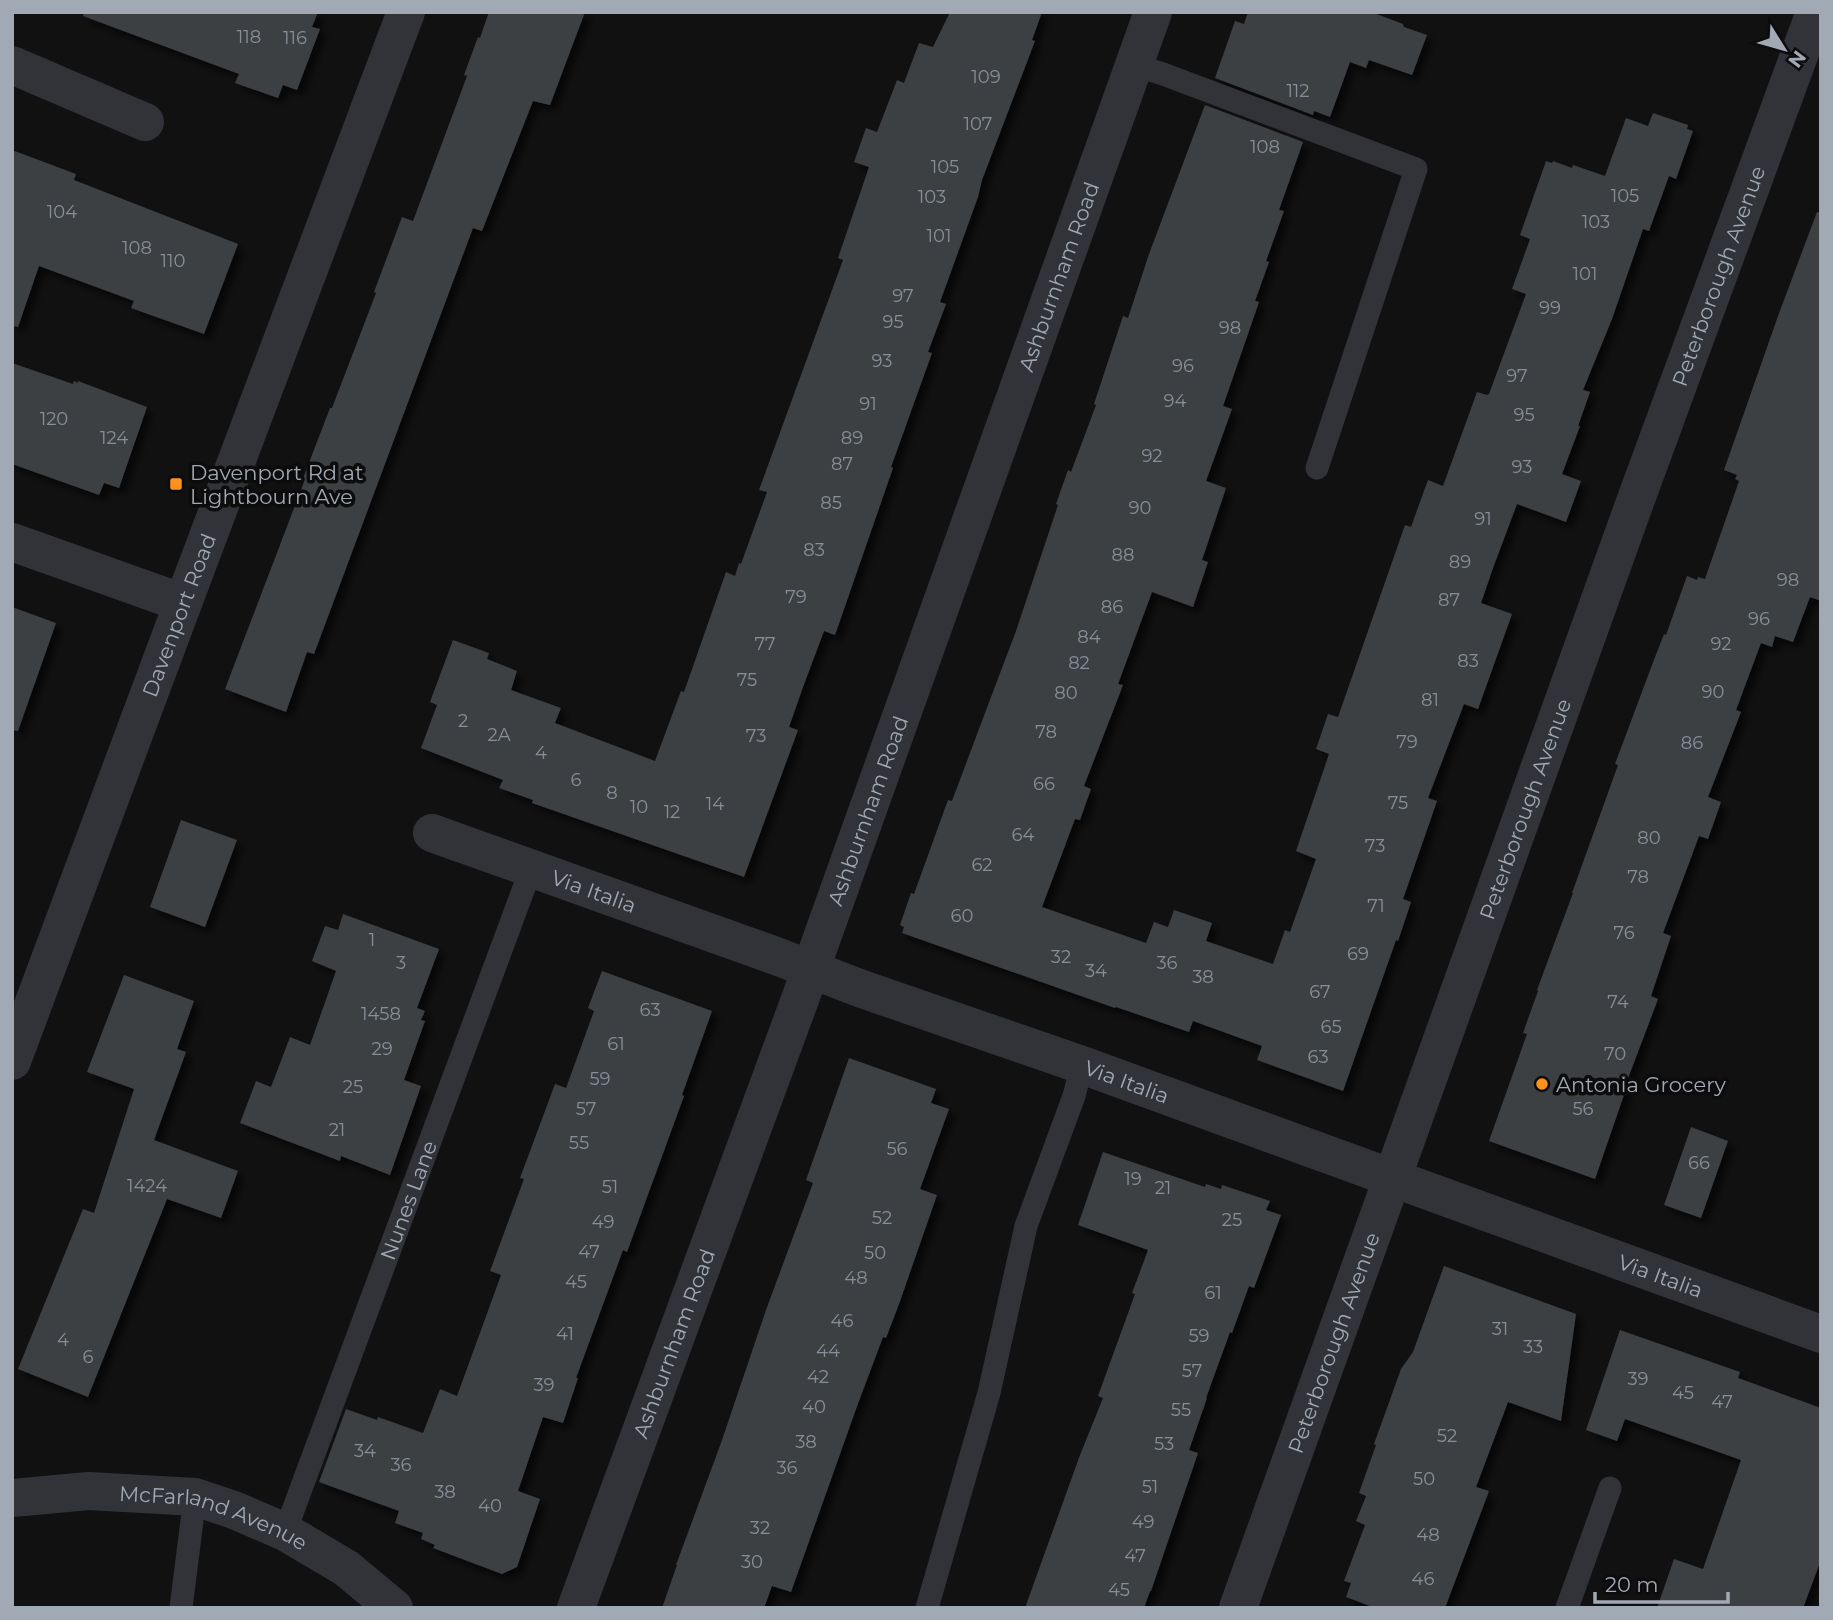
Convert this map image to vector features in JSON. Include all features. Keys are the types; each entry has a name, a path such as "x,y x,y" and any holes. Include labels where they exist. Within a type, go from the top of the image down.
{"street":[{"name":"Davenport Road","path":"12,1061 407,12"},
{"name":"Ashburnham Road","path":"576,1608 809,970 1153,12"},
{"name":"Peterborough Avenue","path":"1248,1604 1391,1177 1815,12"},
{"path":"12,65 145,122"},
{"path":"12,542 183,603"},
{"name":"Via Italia","path":"432,833 809,970 1082,1065 1821,1334"},
{"name":"McFarland Avenue","path":"12,1498 89,1491 195,1497 285,1532 346,1568 394,1608"}],"lane":[{"path":"1134,65 1416,169 1317,468"},
{"name":"Nunes Lane","path":"285,1532 531,869"},
{"path":"927,1608 989,1393 1026,1226 1074,1096 1082,1065"},
{"path":"1567,1608 1610,1488"},
{"path":"181,1608 195,1497"}],"building":[{"path":"84,12 318,12 312,27 320,29 297,90 283,85 278,98 235,83 239,74 83,16"},
{"path":"489,12 585,12 550,105 533,101 482,231 473,228 314,654 307,652 286,712 225,689 304,482 302,481 376,293 374,292 402,217 413,221"},
{"path":"950,12 1042,12 1032,40 1035,41 982,180 940,302 946,304 928,352 932,353 891,467 893,468 835,635 824,631 803,687 789,727 798,730 744,877 532,803 533,800 499,788 503,780 421,748 437,705 430,702 453,640 489,653 487,659 517,671 511,690 561,708 555,723 655,761 681,691 684,692 726,572 735,576 767,492 759,490 843,260 838,258 869,167 854,162 866,128 877,132 897,80 904,83 919,43 933,47"},
{"path":"1248,12 1371,12 1427,35 1412,75 1369,60 1366,68 1350,62 1330,117 1314,111 1313,115 1215,78 1235,21 1244,24"},
{"path":"1205,105 1303,142 1279,210 1284,211 1255,301 1259,302 1223,406 1232,409 1206,481 1226,488 1202,560 1208,562 1193,607 1152,592 1118,684 1123,685 1084,786 1091,789 1080,820 1075,819 1042,907 1146,943 1154,922 1168,927 1174,910 1212,923 1206,941 1273,964 1285,930 1290,932 1316,859 1296,851 1329,754 1316,749 1328,714 1338,717 1405,525 1411,527 1428,480 1443,486 1477,392 1489,394 1526,294 1512,289 1530,239 1520,235 1546,161 1572,168 1573,165 1605,176 1626,118 1648,126 1653,113 1688,125 1687,129 1693,131 1676,179 1669,176 1649,231 1643,229 1612,319 1583,390 1590,392 1562,474 1581,481 1566,522 1517,504 1493,568 1481,603 1512,614 1478,709 1464,704 1428,798 1437,801 1403,899 1411,902 1343,1091 1257,1060 1262,1046 1193,1021 1189,1032 1115,1008 902,933 904,927 900,925 948,800 952,801 1016,631 1068,470 1071,472 1096,405 1094,404 1123,316 1128,318"},
{"path":"12,150 76,174 74,180 238,244 204,334 131,308 134,301 39,266 18,327 12,326"},
{"path":"1817,212 1821,213 1821,601 1810,597 1793,642 1775,636 1772,647 1761,643 1736,710 1741,712 1708,797 1721,802 1708,839 1699,836 1663,933 1671,936 1651,996 1658,999 1624,1089 1595,1179 1489,1141 1527,1034 1523,1033 1537,990 1652,665 1687,576 1697,580 1698,577 1705,579 1739,481 1735,479 1737,475 1724,470"},
{"path":"12,363 73,384 78,381 147,407 119,488 104,483 99,495 12,464"},
{"path":"12,607 56,623 18,731 12,730"},
{"path":"181,820 237,840 205,927 150,907"},
{"path":"343,914 439,949 417,1008 425,1011 421,1020 425,1021 404,1080 421,1086 390,1175 341,1156 340,1161 240,1123 256,1081 271,1087 290,1037 310,1045 336,971 312,961 325,926 338,930"},
{"path":"602,971 712,1011 627,1252 623,1250 576,1378 563,1423 543,1417 518,1491 540,1499 517,1567 502,1574 433,1548 435,1545 421,1539 423,1533 395,1523 399,1511 319,1482 346,1409 423,1433 440,1389 457,1396 501,1275 490,1271 524,1179 520,1178 555,1084 566,1088 594,1011 588,1008"},
{"path":"124,975 194,1001 177,1049 186,1052 154,1140 238,1171 221,1218 167,1199 88,1397 18,1369 83,1209 94,1213 134,1089 87,1072"},
{"path":"849,1058 936,1089 931,1103 949,1109 920,1189 937,1195 899,1304 886,1338 883,1337 856,1409 791,1592 772,1586 764,1608 662,1608 813,1183 806,1180"},
{"path":"1691,1127 1728,1141 1701,1218 1664,1205"},
{"path":"1103,1152 1205,1187 1206,1184 1221,1189 1222,1185 1270,1201 1266,1210 1281,1215 1254,1288 1249,1286 1232,1333 1230,1332 1206,1398 1189,1450 1198,1453 1144,1608 1025,1608 1103,1398 1098,1396 1148,1250 1078,1225"},
{"path":"1444,1266 1576,1314 1561,1421 1508,1402 1476,1487 1489,1491 1445,1608 1375,1608 1346,1597 1351,1583 1344,1581 1365,1525 1356,1521 1366,1496 1359,1493 1401,1369 1413,1352"},
{"path":"1620,1330 1740,1372 1738,1378 1821,1408 1821,1560 1803,1608 1657,1608 1674,1559 1703,1569 1741,1460 1625,1419 1617,1441 1586,1430"}],"place":[{"name":"Davenport Rd at Lightbourn Ave","path":"176,484"},
{"name":"Antonia Grocery","path":"1542,1084"}]}
